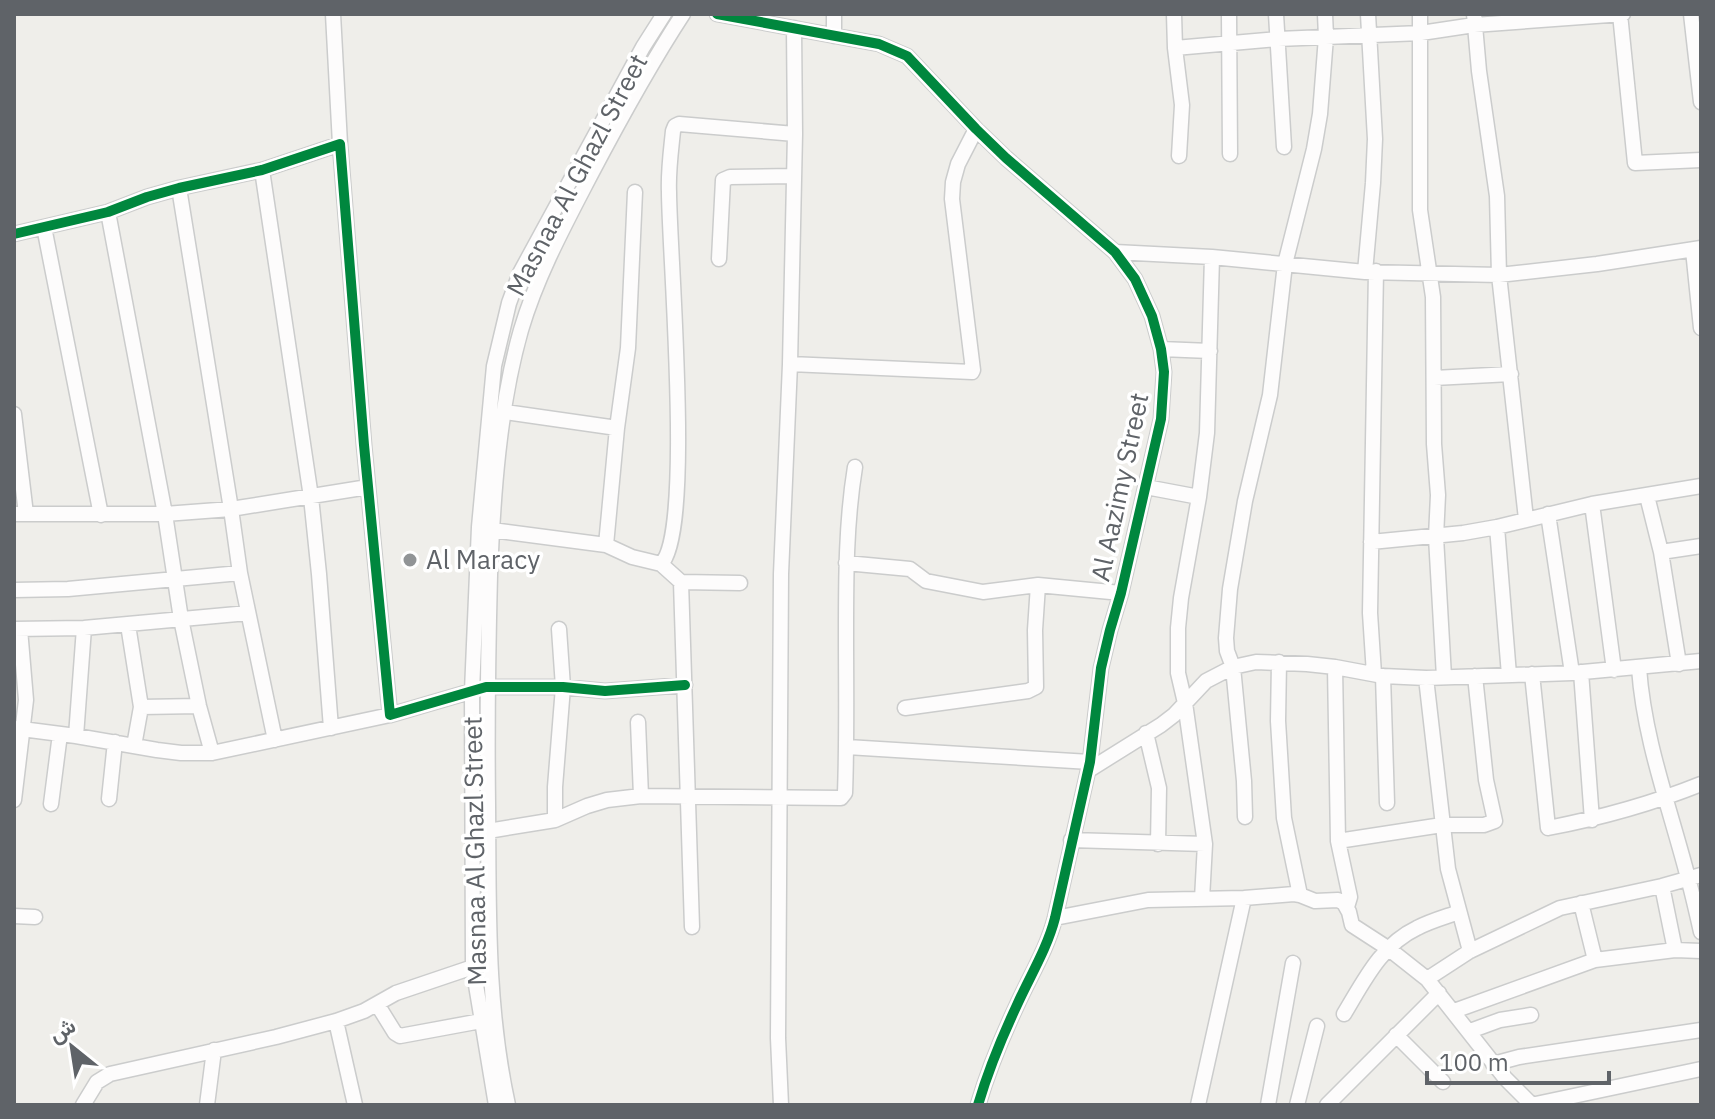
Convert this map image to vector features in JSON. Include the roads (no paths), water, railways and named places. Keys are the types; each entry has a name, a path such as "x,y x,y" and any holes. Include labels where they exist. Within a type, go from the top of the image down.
{"street":[{"path":"333,14 340,144 390,715"},
{"name":"Masnaa Al Ghazl Street","path":"496,1105 473,967 479,527 494,366 500,335 520,273 664,14"},
{"name":"Masnaa Al Ghazl Street","path":"508,1105 497,1044 489,964 488,831 479,689 508,385 521,330 552,252 603,151 683,14"},
{"name":"Al Aazimy Street","path":"717,14 879,44 907,56 1006,158 1115,252 1135,279 1152,316 1161,349 1161,419 1101,668 1090,766 1055,918 1042,957 998,1048 978,1105"},
{"path":"834,14 834,36"},
{"path":"1174,14 1182,105 1179,156"},
{"path":"1229,14 1230,154"},
{"path":"1276,14 1284,147"},
{"path":"1245,817 1233,667 1226,638 1230,589 1245,501 1270,395 1285,264 1320,114 1325,14"},
{"path":"1368,14 1375,139 1370,272 1370,613 1378,675 1387,803"},
{"path":"1420,14 1420,201 1433,297 1434,444 1438,495 1436,537 1444,677"},
{"path":"1175,48 1278,39 1421,33 1474,20 1622,14 1635,163 1701,160"},
{"path":"1691,14 1701,102"},
{"path":"1474,20 1497,196 1499,275 1526,519"},
{"path":"781,1105 778,1038 781,574 790,364 794,28"},
{"path":"661,564 668,556 676,508 679,448 668,191 673,131 679,124 795,134"},
{"path":"790,364 972,372 952,199 958,164 976,129"},
{"path":"14,234 108,212 179,188 262,170 340,144"},
{"path":"262,170 311,497 331,728"},
{"path":"719,259 723,180 730,177 793,176"},
{"path":"179,188 240,573 275,740"},
{"path":"606,545 628,348 635,192"},
{"path":"108,212 165,514 181,619 212,753"},
{"path":"44,227 101,515"},
{"path":"535,243 552,252"},
{"path":"1115,252 1212,257 1370,272 1499,275 1697,249 1701,328"},
{"path":"1202,899 1205,844 1178,673 1178,628 1208,417 1212,257"},
{"path":"1161,349 1210,351"},
{"path":"1434,378 1511,374"},
{"path":"505,412 617,428"},
{"path":"14,414 20,514 165,514 231,509 368,487"},
{"path":"488,831 555,820 607,800 641,796 844,796 847,747 846,563 855,467"},
{"path":"1371,542 1436,537 1497,527 1592,504 1701,486"},
{"path":"1146,487 1199,497"},
{"path":"1647,496 1661,552 1679,664"},
{"path":"1592,504 1614,670"},
{"path":"1548,514 1576,673 1592,820"},
{"path":"1497,527 1509,675"},
{"path":"492,530 606,545 632,557 661,564 681,582 740,583"},
{"path":"1661,552 1701,546"},
{"path":"846,563 907,568 926,581 983,592 1038,585 1121,593"},
{"path":"14,590 68,589 240,573"},
{"path":"681,582 692,927"},
{"path":"905,708 1036,687 1038,585"},
{"path":"14,800 19,729 26,686 17,629 128,625 248,613"},
{"path":"128,625 141,707 134,746"},
{"path":"76,736 84,628"},
{"path":"555,820 563,687 559,629"},
{"path":"847,747 1090,766 1161,725 1206,681 1233,667 1256,662 1335,667 1378,675 1426,678 1700,665"},
{"path":"1279,662 1278,721 1284,818 1300,895"},
{"path":"1335,667 1338,841 1350,897 1347,907"},
{"path":"1639,668 1641,699 1665,798 1695,876 1701,932"},
{"path":"1532,674 1548,828 1592,820 1701,784"},
{"path":"1338,841 1442,825 1484,825 1495,821 1486,780 1475,676"},
{"path":"1426,678 1448,869 1470,951"},
{"path":"19,729 181,753 212,753 390,715 479,689 563,687 605,691 685,685"},
{"path":"141,707 199,706"},
{"path":"638,722 641,796"},
{"path":"1146,733 1159,788 1158,844"},
{"path":"51,804 60,734"},
{"path":"109,799 115,742"},
{"path":"1071,840 1205,844"},
{"path":"1427,979 1470,951 1560,908 1695,876"},
{"path":"1662,886 1675,950"},
{"path":"1055,918 1148,900 1300,895 1315,901 1338,900 1347,907 1352,925 1427,979 1493,1064 1532,1105 1701,1069"},
{"path":"1198,1105 1244,898"},
{"path":"1581,903 1595,960"},
{"path":"1344,1014 1371,968 1399,938 1418,927 1459,912"},
{"path":"14,916 35,917"},
{"path":"1454,1011 1595,960 1675,950 1701,951"},
{"path":"1268,1105 1293,963"},
{"path":"83,1105 98,1082 118,1072 336,1021 396,993 489,964"},
{"path":"1327,1105 1439,993"},
{"path":"377,1004 400,1036 481,1021"},
{"path":"1470,1031 1500,1020 1531,1015"},
{"path":"1493,1064 1519,1057 1701,1029 1701,1016"},
{"path":"336,1021 355,1105"},
{"path":"1297,1105 1317,1026"},
{"path":"1396,1035 1443,1082"},
{"path":"207,1105 214,1050"}],"place":[{"name":"Al Maracy","path":"410,560"}]}
